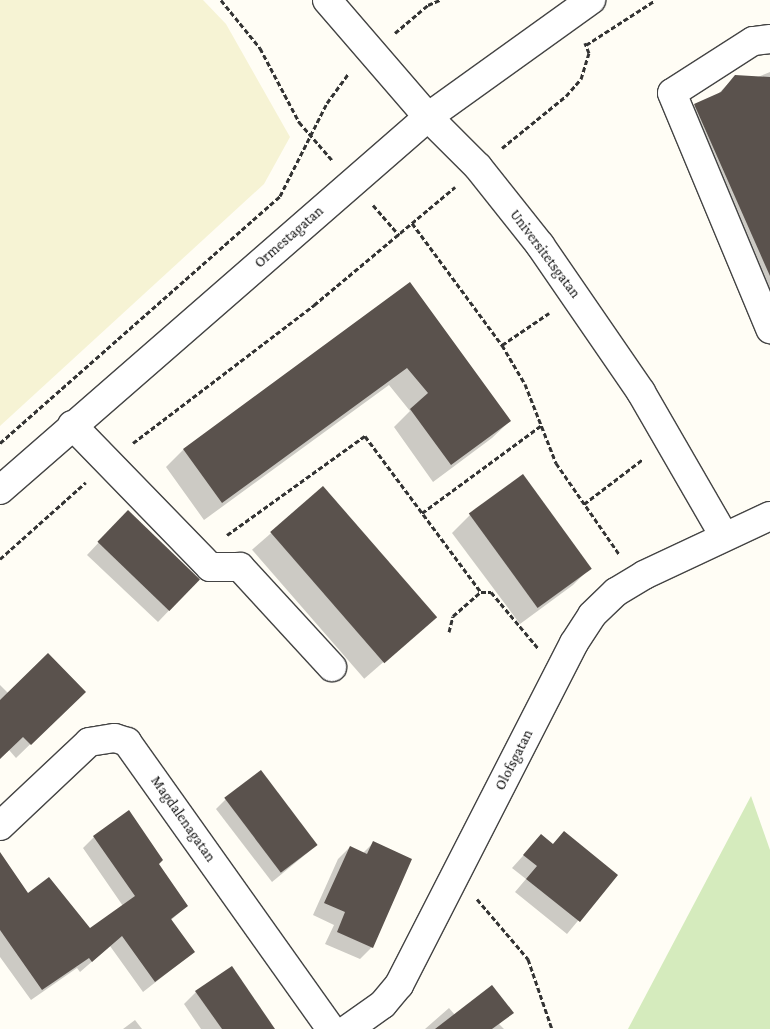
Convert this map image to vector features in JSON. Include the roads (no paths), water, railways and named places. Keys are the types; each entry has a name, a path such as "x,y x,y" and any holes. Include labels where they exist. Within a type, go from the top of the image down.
{"street":[{"name":"Universitetsgatan","path":"327,0 374,51 428,117 478,167 576,294 670,439 724,536"},
{"name":"Ormestagatan","path":"0,490 72,425 428,117 591,0"},
{"path":"770,39 753,41 672,93 770,328"},
{"path":"72,425 210,567 240,567 332,667"},
{"name":"Olofsgatan","path":"348,1029 392,996 558,672 592,615 616,592 636,580 724,536 770,516"},
{"name":"Magdalenagatan","path":"0,826 89,742 115,738 127,742 331,1029"}]}
